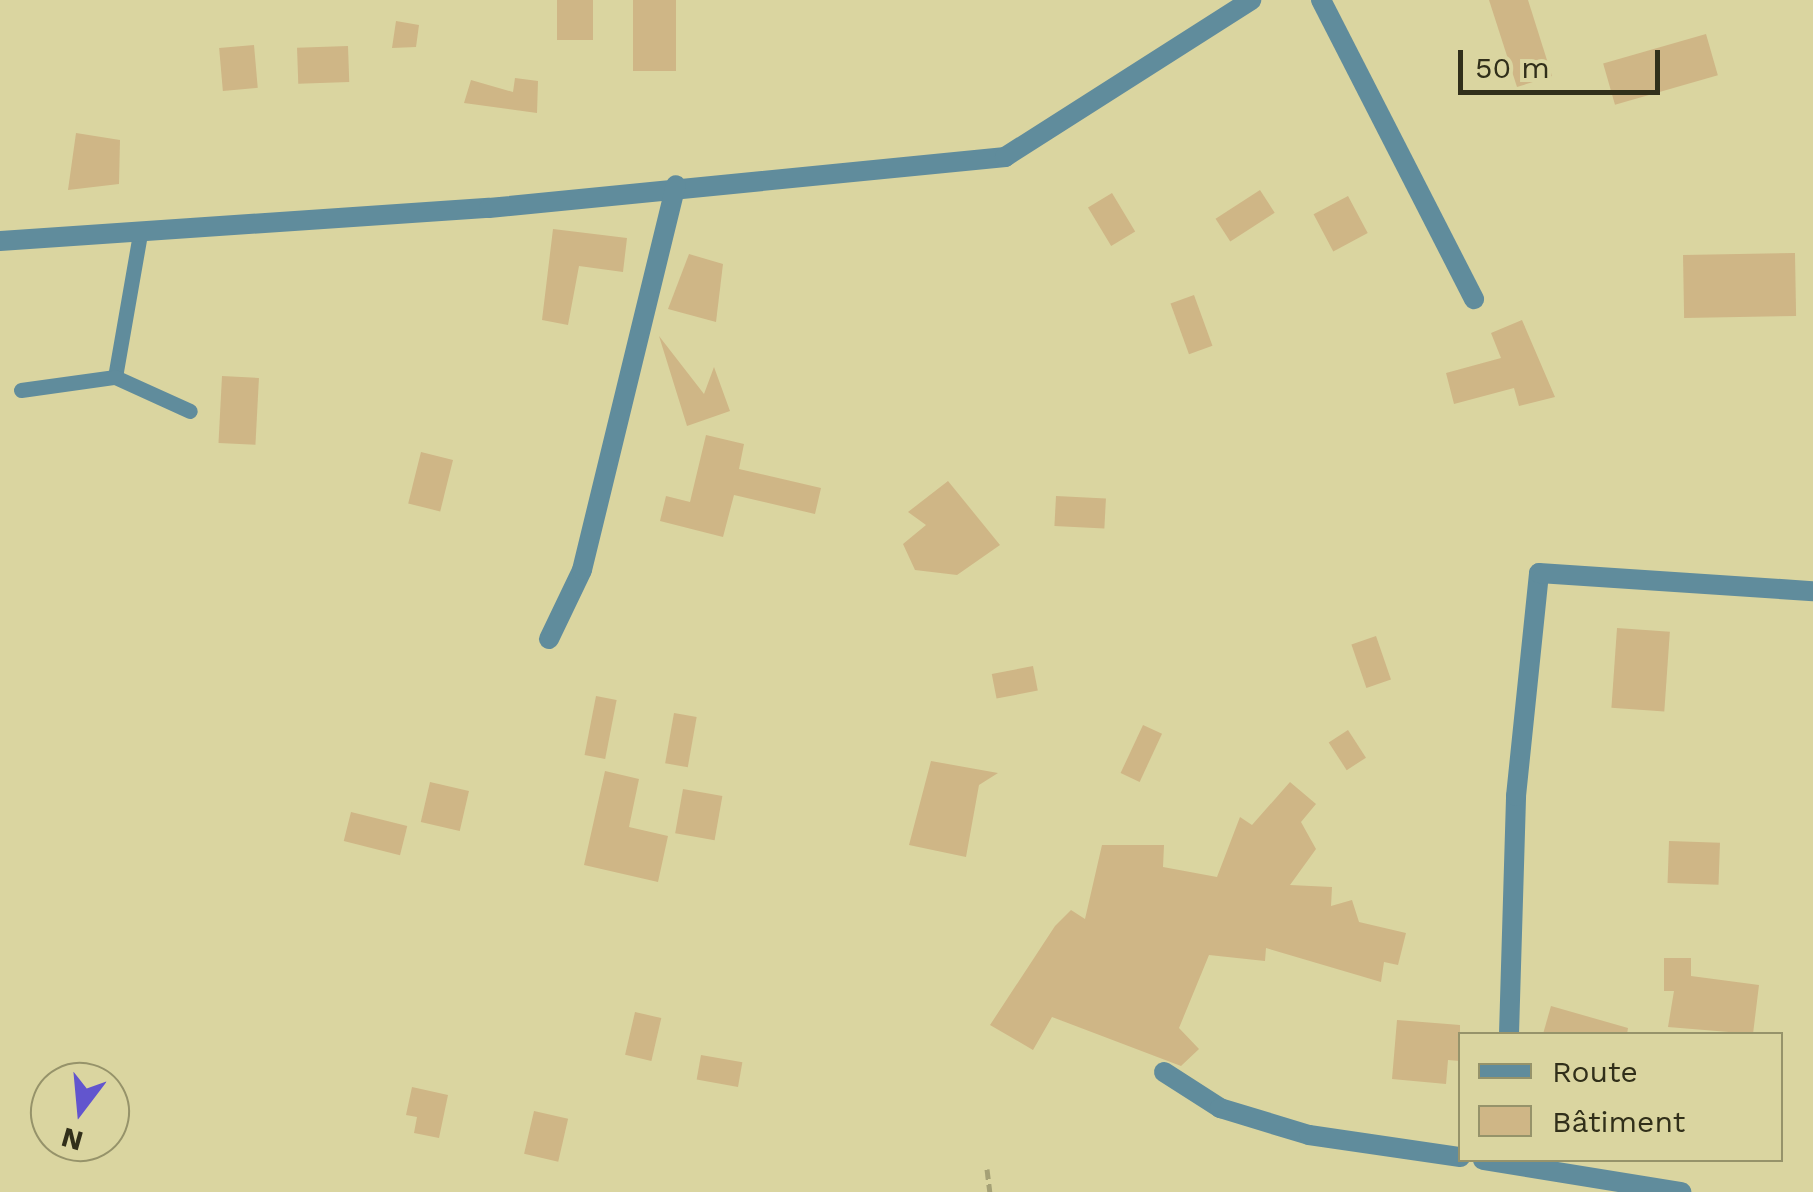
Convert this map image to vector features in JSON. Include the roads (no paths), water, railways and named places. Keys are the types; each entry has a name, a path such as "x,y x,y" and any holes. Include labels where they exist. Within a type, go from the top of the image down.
{"street":[{"path":"0,241 140,234 1004,157 1251,0"},
{"path":"1321,0 1474,299"},
{"path":"549,639 582,570 676,185"},
{"path":"1509,1032 1516,796 1540,573 1813,591"},
{"path":"1164,1072 1220,1108 1309,1134 1458,1157"},
{"path":"1505,1162 1681,1192"}],"lane":[{"path":"116,376 140,234"},
{"path":"21,390 116,376 190,410"}]}
